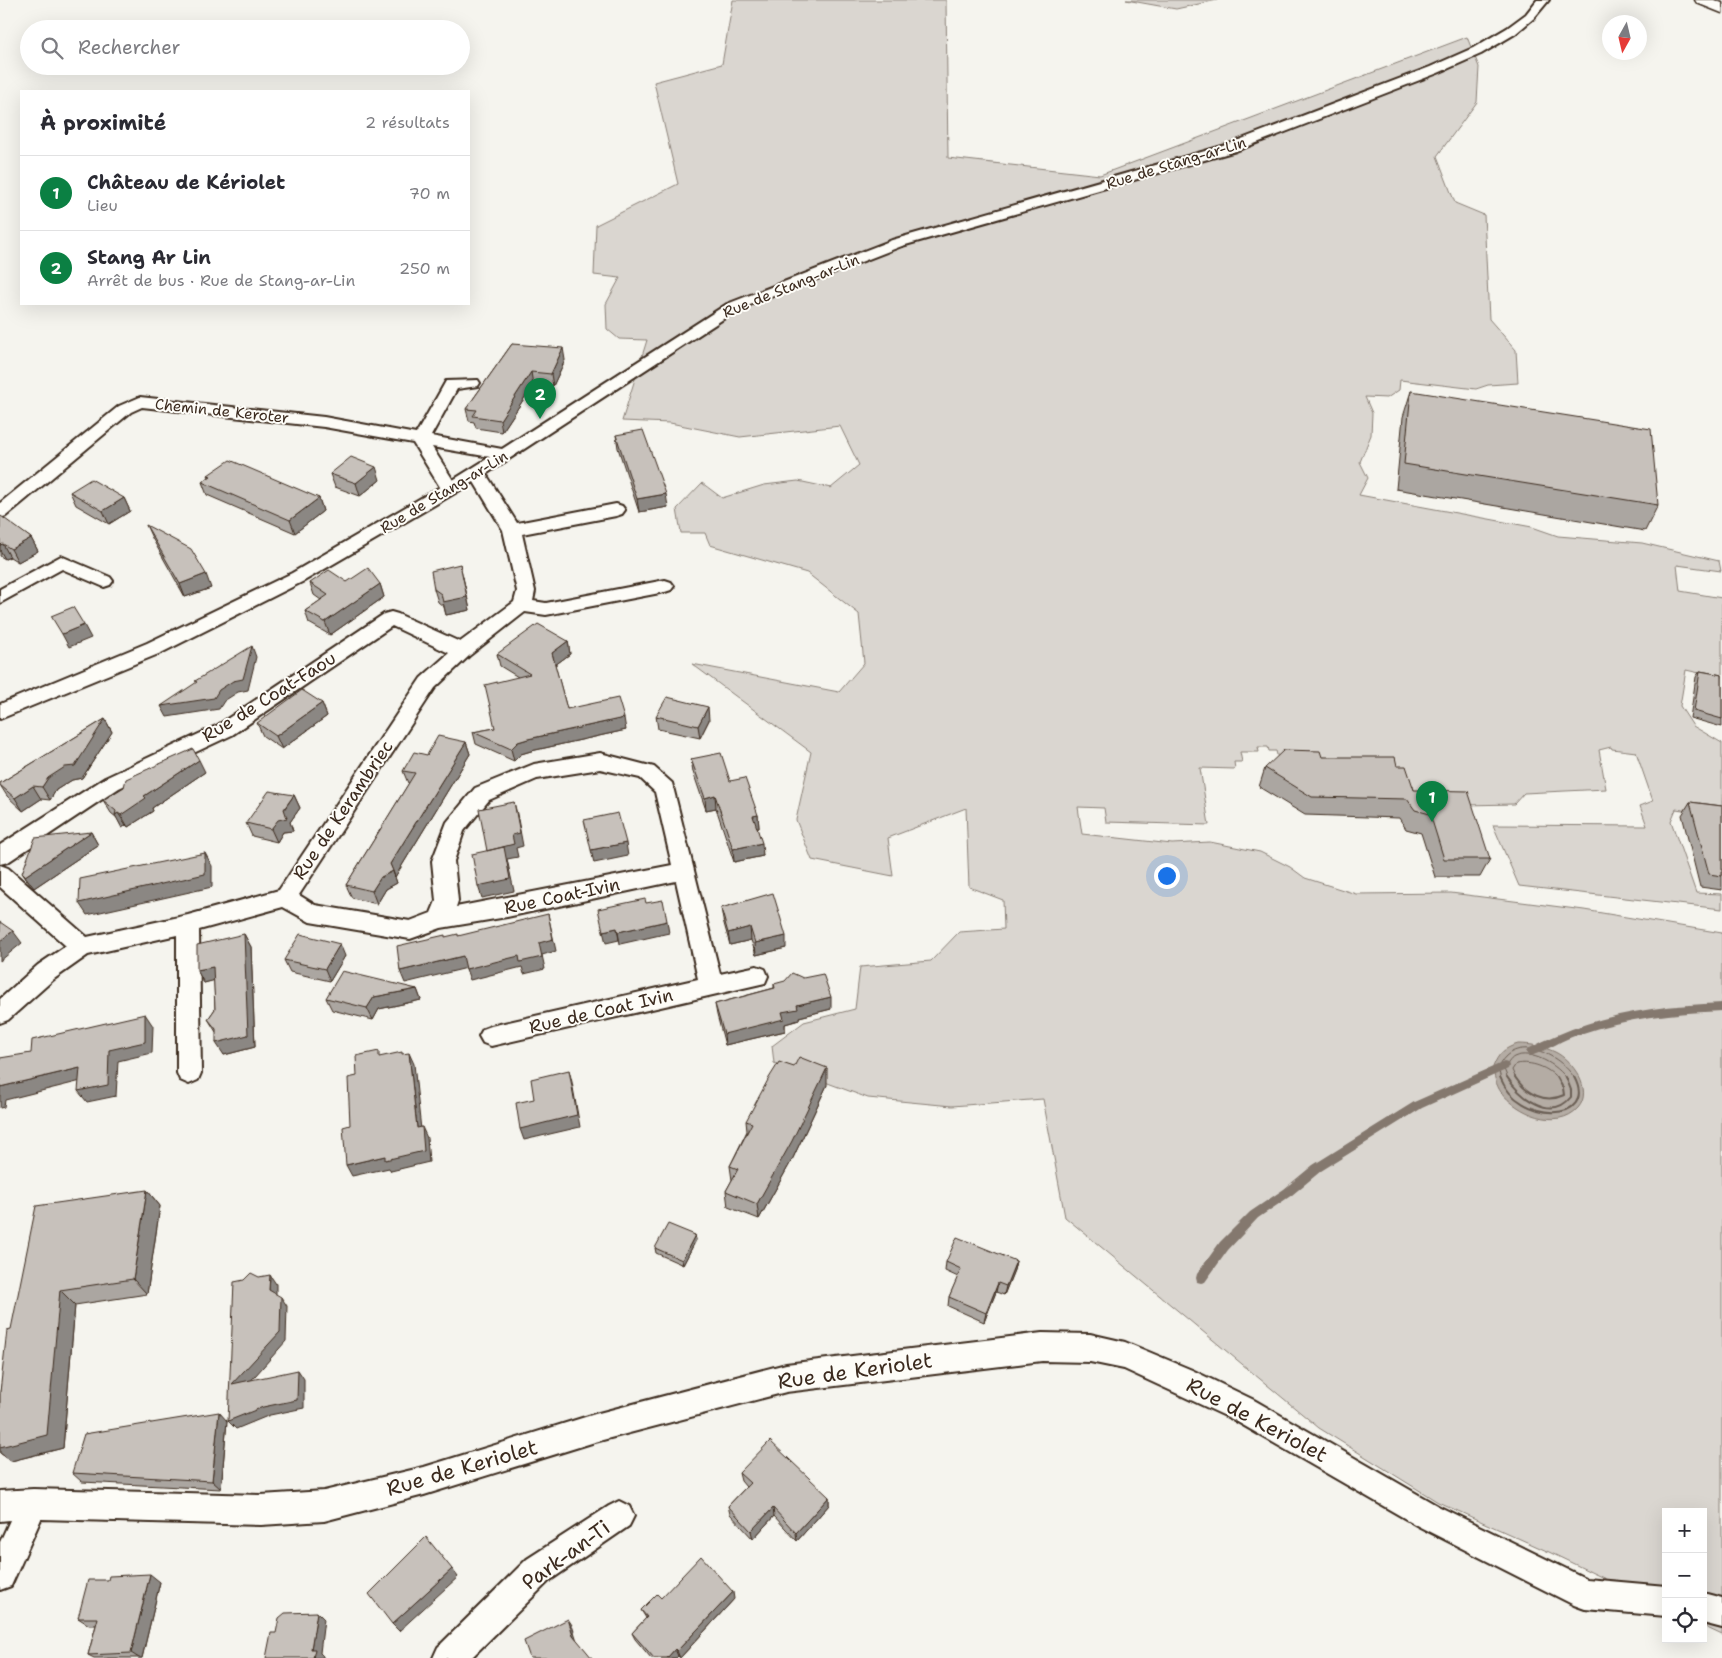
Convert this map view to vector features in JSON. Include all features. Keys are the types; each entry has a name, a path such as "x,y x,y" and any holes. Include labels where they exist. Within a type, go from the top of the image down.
{"main road":[{"path":"1702,0 1722,9"}],"street":[{"name":"Rue de Stang-ar-Lin","path":"0,712 58,689 200,626 298,577 477,473 732,307 906,240 1132,178 1231,148 1477,52 1511,32 1530,16 1544,0"},
{"path":"450,489 420,440 452,384 472,383"},
{"name":"Chemin de Keroter","path":"0,512 124,409 140,402 324,422 505,455"},
{"path":"477,473 512,530 526,591 522,605 546,609 665,586"},
{"path":"512,530 616,510"},
{"path":"0,598 61,562 104,582"},
{"name":"Rue de Kerambriec","path":"0,1013 46,972 67,956 83,947 188,924 286,897 428,683 462,651 522,605"},
{"name":"Rue de Coat-Faou","path":"0,856 112,783 225,730 390,618 462,651"},
{"path":"440,919 447,901 443,861 455,828 482,794 534,772 600,761 647,772 664,788 711,986 757,976"},
{"name":"Rue Coat-Ivin","path":"286,897 310,913 410,930 440,919 507,908 684,871"},
{"path":"0,874 83,947"},
{"path":"188,924 189,1073"},
{"name":"Rue de Coat Ivin","path":"491,1036 711,986"},
{"name":"Rue de Keriolet","path":"0,1506 33,1504 261,1510 324,1506 424,1481 595,1428 786,1378 1042,1347 1090,1348 1125,1356 1182,1380 1244,1410 1428,1516 1585,1594 1662,1601"},
{"path":"0,1575 33,1504"},
{"name":"Park-an-Ti","path":"449,1658 538,1570 619,1516"},
{"path":"1707,1609 1722,1613"}],"shaded area":[{"path":"733,0 946,0 948,158 1100,175 1467,37 1479,67 1477,102 1437,156 1455,203 1484,215 1489,319 1516,350 1518,383 1488,385 1476,389 1400,380 1399,390 1387,398 1365,397 1372,413 1371,435 1360,462 1368,478 1359,495 1532,527 1558,536 1642,543 1719,561 1721,571 1677,565 1680,591 1722,598 1722,678 1686,670 1680,706 1693,726 1722,743 1722,816 1676,809 1671,821 1696,893 1722,894 1722,909 1519,886 1493,825 1647,826 1640,806 1653,801 1636,752 1612,749 1611,747 1599,750 1606,789 1524,793 1514,804 1417,806 1413,785 1398,777 1278,759 1276,751 1269,751 1268,747 1258,747 1259,752 1240,752 1242,762 1234,762 1235,769 1200,768 1209,825 1106,822 1104,808 1078,807 1082,834 1172,844 1210,842 1260,852 1290,867 1305,878 1356,894 1451,893 1584,910 1722,933 1722,1635 1707,1628 1707,1508 1662,1508 1662,1606 1438,1502 1319,1428 1065,1217 1043,1099 952,1106 868,1098 774,1063 772,1046 804,1022 855,1009 860,967 931,961 959,932 1004,929 1003,900 969,887 966,808 888,838 893,876 812,860 796,820 811,752 692,664 839,692 864,663 859,614 807,573 710,545 705,533 681,533 677,509 702,483 722,498 764,485 798,481 831,488 859,465 840,426 740,437 670,423 622,421 647,340 619,339 607,329 606,304 620,278 594,275 596,225 678,184 654,82 722,64"},
{"path":"1126,0 1217,0 1176,9"}],"water":[{"path":"1518,1044 1546,1048 1562,1056 1574,1068 1579,1076 1584,1093 1578,1108 1569,1115 1549,1119 1527,1112 1508,1100 1498,1086 1493,1067 1502,1052"}],"building":[{"path":"512,344 563,348 551,374 531,372 500,420 473,416 477,410 466,409"},
{"path":"1411,391 1651,429 1658,505 1404,464"},
{"path":"643,430 666,494 637,499 616,435"},
{"path":"351,457 376,467 356,483 330,474"},
{"path":"230,460 319,498 290,520 202,482 211,476 208,475"},
{"path":"91,479 124,498 103,511 70,492"},
{"path":"1,516 31,538 11,549 3,544 0,545"},
{"path":"146,525 191,549 206,574 180,584"},
{"path":"460,564 467,597 443,602 441,594 434,589 431,571"},
{"path":"368,568 380,584 325,622 305,611 328,595 310,583 329,570 347,582"},
{"path":"73,607 84,625 62,634 51,616"},
{"path":"538,624 568,641 552,653 567,709 618,698 624,718 528,739 518,742 511,749 473,732 495,728 485,685 530,674 497,654"},
{"path":"252,646 243,679 233,681 219,690 214,698 161,706 197,682 195,681"},
{"path":"1700,671 1722,675 1722,719 1694,711"},
{"path":"302,690 322,703 276,736 257,723"},
{"path":"667,697 708,707 698,726 656,716"},
{"path":"105,719 75,766 65,767 48,778 42,787 33,786 15,798 0,785 0,783"},
{"path":"438,736 466,742 390,864 393,871 381,877 372,891 346,885 415,773 403,771 414,752 427,755"},
{"path":"193,749 199,760 144,796 146,798 121,815 118,813 115,815 116,811 103,800 124,787 126,779"},
{"path":"1284,750 1320,751 1322,757 1395,757 1397,766 1406,766 1414,790 1468,791 1490,859 1444,859 1430,814 1415,810 1407,799 1312,797 1265,768"},
{"path":"721,753 730,781 745,778 758,815 753,816 762,843 733,849 715,795 705,798 691,759"},
{"path":"269,791 294,795 284,809 287,818 278,820 271,829 246,823"},
{"path":"514,802 520,833 512,835 514,844 487,851 479,809"},
{"path":"1690,802 1722,806 1722,876 1709,874"},
{"path":"618,813 626,843 591,850 584,820"},
{"path":"91,832 25,876 22,873 35,838"},
{"path":"504,847 510,879 478,886 472,854"},
{"path":"205,853 205,874 79,903 80,879"},
{"path":"773,893 786,936 755,943 750,927 728,933 721,908"},
{"path":"645,899 646,903 663,900 667,921 618,932 617,928 603,931 598,909"},
{"path":"548,914 553,939 539,943 542,957 520,962 519,956 466,969 463,956 400,971 397,946 445,935 445,937 458,934 458,936"},
{"path":"0,922 13,931 0,941"},
{"path":"244,934 248,1035 216,1043 216,1029 208,1019 215,1009 213,967 197,970 197,945"},
{"path":"300,934 340,944 325,969 284,960"},
{"path":"342,971 417,989 374,997 367,1008 326,998"},
{"path":"792,973 803,978 823,974 831,997 797,1005 798,1009 782,1012 784,1019 724,1034 715,1004 775,988 774,984 785,981"},
{"path":"145,1014 145,1042 109,1050 108,1085 78,1091 80,1068 0,1087 0,1058 31,1053 32,1040"},
{"path":"379,1051 379,1057 402,1052 402,1054 409,1053 417,1128 422,1127 424,1151 385,1160 385,1156 346,1165 343,1127 350,1125 348,1078 357,1076 356,1056"},
{"path":"799,1057 827,1068 792,1141 757,1204 726,1191 738,1169 730,1166 752,1123 746,1121 779,1062 794,1067"},
{"path":"569,1070 577,1115 520,1129 516,1103 534,1099 531,1079"},
{"path":"147,1190 133,1279 60,1290 47,1435 0,1447 0,1392 7,1330 11,1329 36,1206"},
{"path":"668,1224 695,1235 682,1260 655,1248"},
{"path":"957,1237 1016,1261 1006,1286 998,1283 986,1313 949,1297 961,1269 946,1262"},
{"path":"251,1273 259,1277 270,1275 269,1290 281,1297 280,1332 232,1384 298,1370 297,1400 263,1407 228,1421 234,1282 244,1280"},
{"path":"219,1412 212,1481 72,1473 84,1434"},
{"path":"770,1441 829,1497 796,1533 773,1508 751,1531 728,1506 750,1483 739,1473"},
{"path":"426,1537 452,1569 392,1624 369,1594"},
{"path":"701,1556 733,1592 677,1651 675,1649 667,1658 654,1658 632,1633 647,1617 641,1610 657,1594 661,1598"},
{"path":"150,1574 131,1653 88,1655 98,1618 78,1618 88,1580 108,1580 109,1576"},
{"path":"317,1612 311,1649 315,1649 313,1658 266,1658 271,1633 276,1633 279,1618 285,1613"},
{"path":"568,1619 573,1635 592,1658 530,1658 524,1641"}],"waterway":[{"path":"1531,1052 1553,1040 1599,1023 1648,1013 1722,1007"},
{"path":"1201,1278 1224,1246 1254,1215 1288,1192 1317,1168 1418,1105 1504,1066"}],"place":[{"name":"Stang Ar Lin","path":"540,419"},
{"name":"Château de Kériolet","path":"1432,822"}]}
